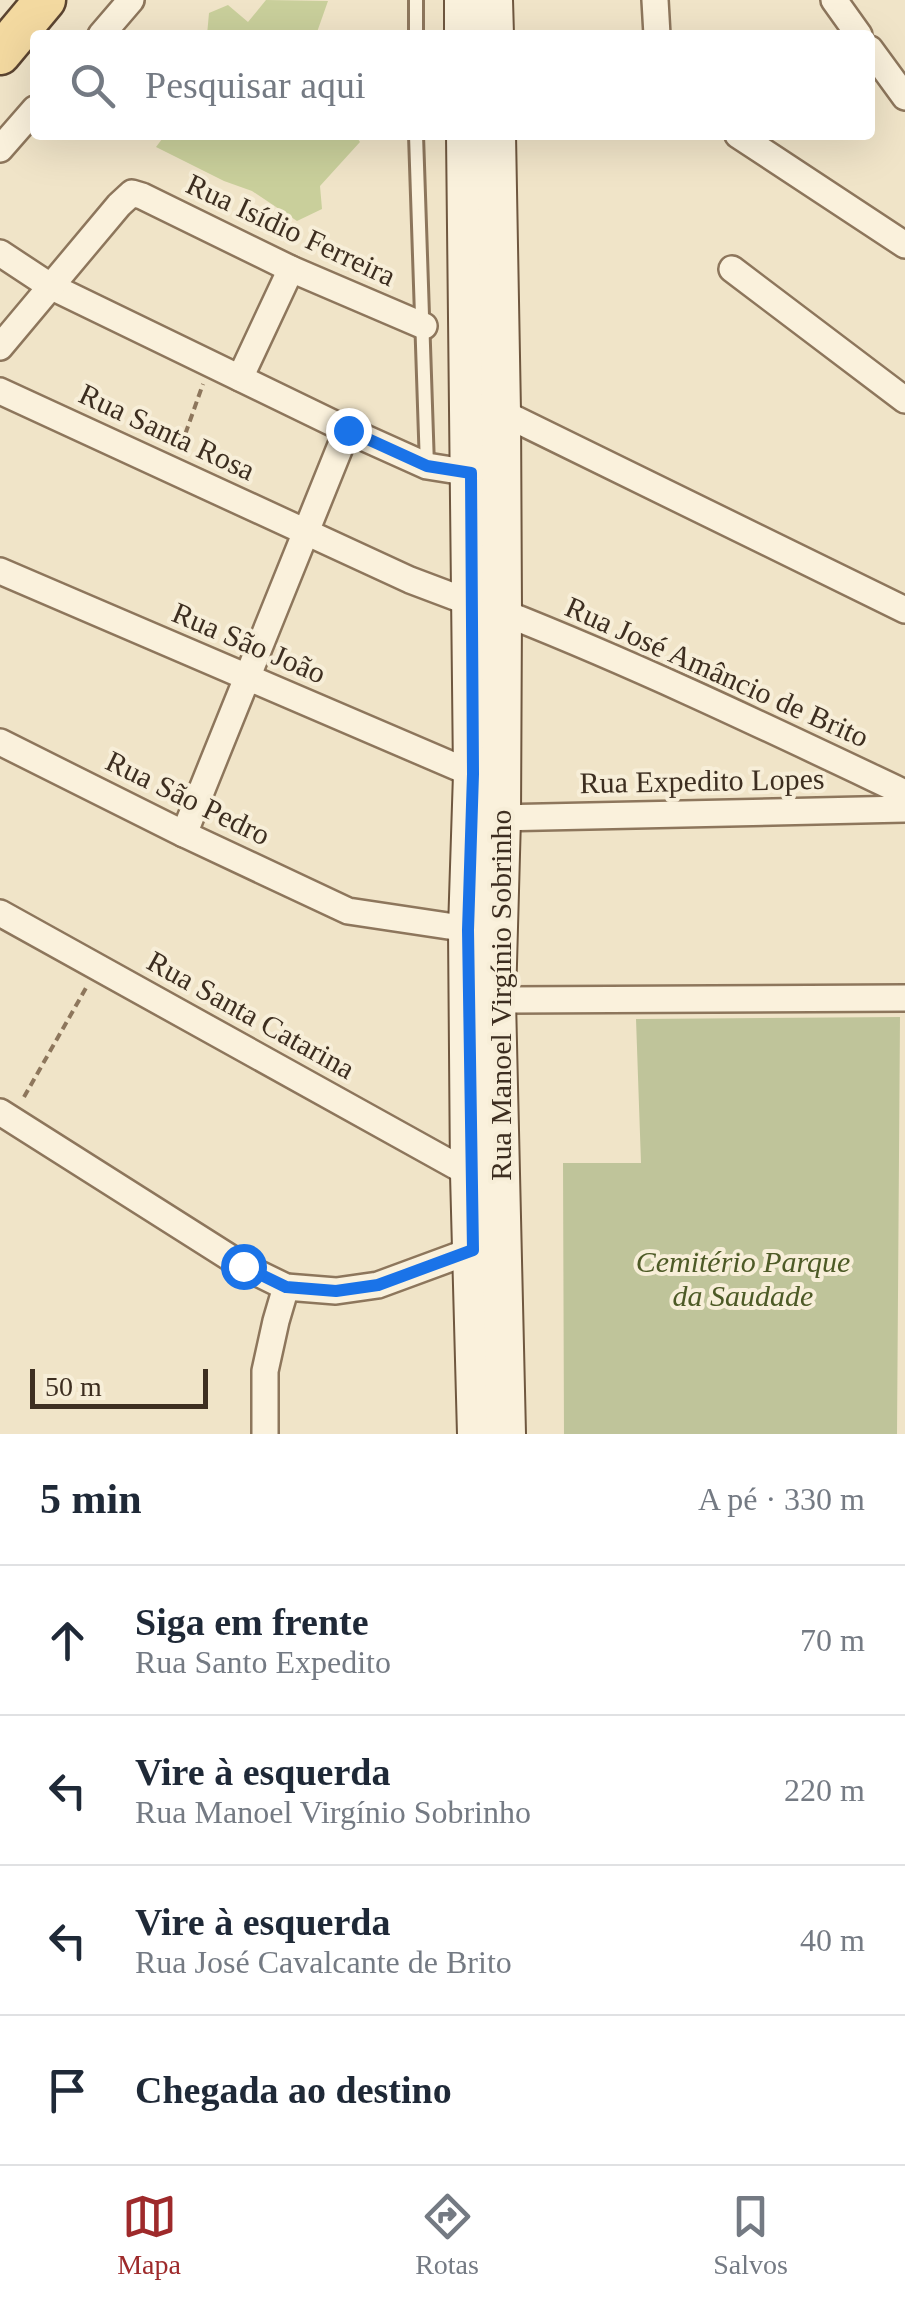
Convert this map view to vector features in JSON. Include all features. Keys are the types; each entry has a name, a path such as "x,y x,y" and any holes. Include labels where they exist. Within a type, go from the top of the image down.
{"main road":[{"path":"0,54 45,0"},
{"path":"464,0 464,30"},
{"path":"493,0 494,30"},
{"name":"Rua Manoel Virgínio Sobrinho","path":"466,140 471,473 486,608 501,818 496,1000 506,1434"},
{"name":"Rua Manoel Virgínio Sobrinho","path":"477,1434 468,930 473,774 501,412 496,140"}],"street":[{"path":"105,30 132,0"},
{"path":"656,0 657,30"},
{"path":"834,0 856,30"},
{"path":"875,56 905,96"},
{"path":"0,148 30,115"},
{"path":"746,140 905,245"},
{"name":"Rua Isídio Ferreira","path":"50,286 118,205 132,194 290,269 424,326"},
{"path":"0,252 50,286 348,430 427,466 471,473"},
{"path":"732,268 905,400"},
{"path":"240,378 290,269"},
{"path":"0,347 50,286"},
{"name":"Rua Santa Rosa","path":"0,391 410,580 486,608"},
{"path":"501,412 905,610"},
{"path":"184,834 348,430"},
{"name":"Rua São João","path":"0,571 473,774"},
{"name":"Rua José Amâncio de Brito","path":"486,608 562,636 742,715 905,794"},
{"name":"Rua São Pedro","path":"0,742 348,911 468,930"},
{"name":"Rua Expedito Lopes","path":"501,818 905,809"},
{"name":"Rua Santa Catarina","path":"0,913 470,1174"},
{"path":"496,1000 905,998"},
{"path":"6,1115 243,1266 286,1287 336,1291 378,1285 473,1250"},
{"path":"265,1434 265,1371 286,1287"}],"lane":[{"path":"416,0 416,30"},
{"path":"416,140 427,466"}],"path":[{"path":"173,469 210,364"},
{"path":"6,1115 98,966"}],"green space":[{"path":"266,0 328,1 318,30 207,30 209,13 228,5 248,22"},
{"path":"161,140 360,142 320,186 322,209 297,221 252,191 156,147"},
{"name":"Cemitério Parque da Saudade","path":"900,1017 897,1434 564,1434 563,1163 641,1163 636,1019"}],"route":[{"path":"243,1266 286,1287 336,1291 378,1285 473,1250 468,930 473,774 471,473 427,466 348,430"}]}
